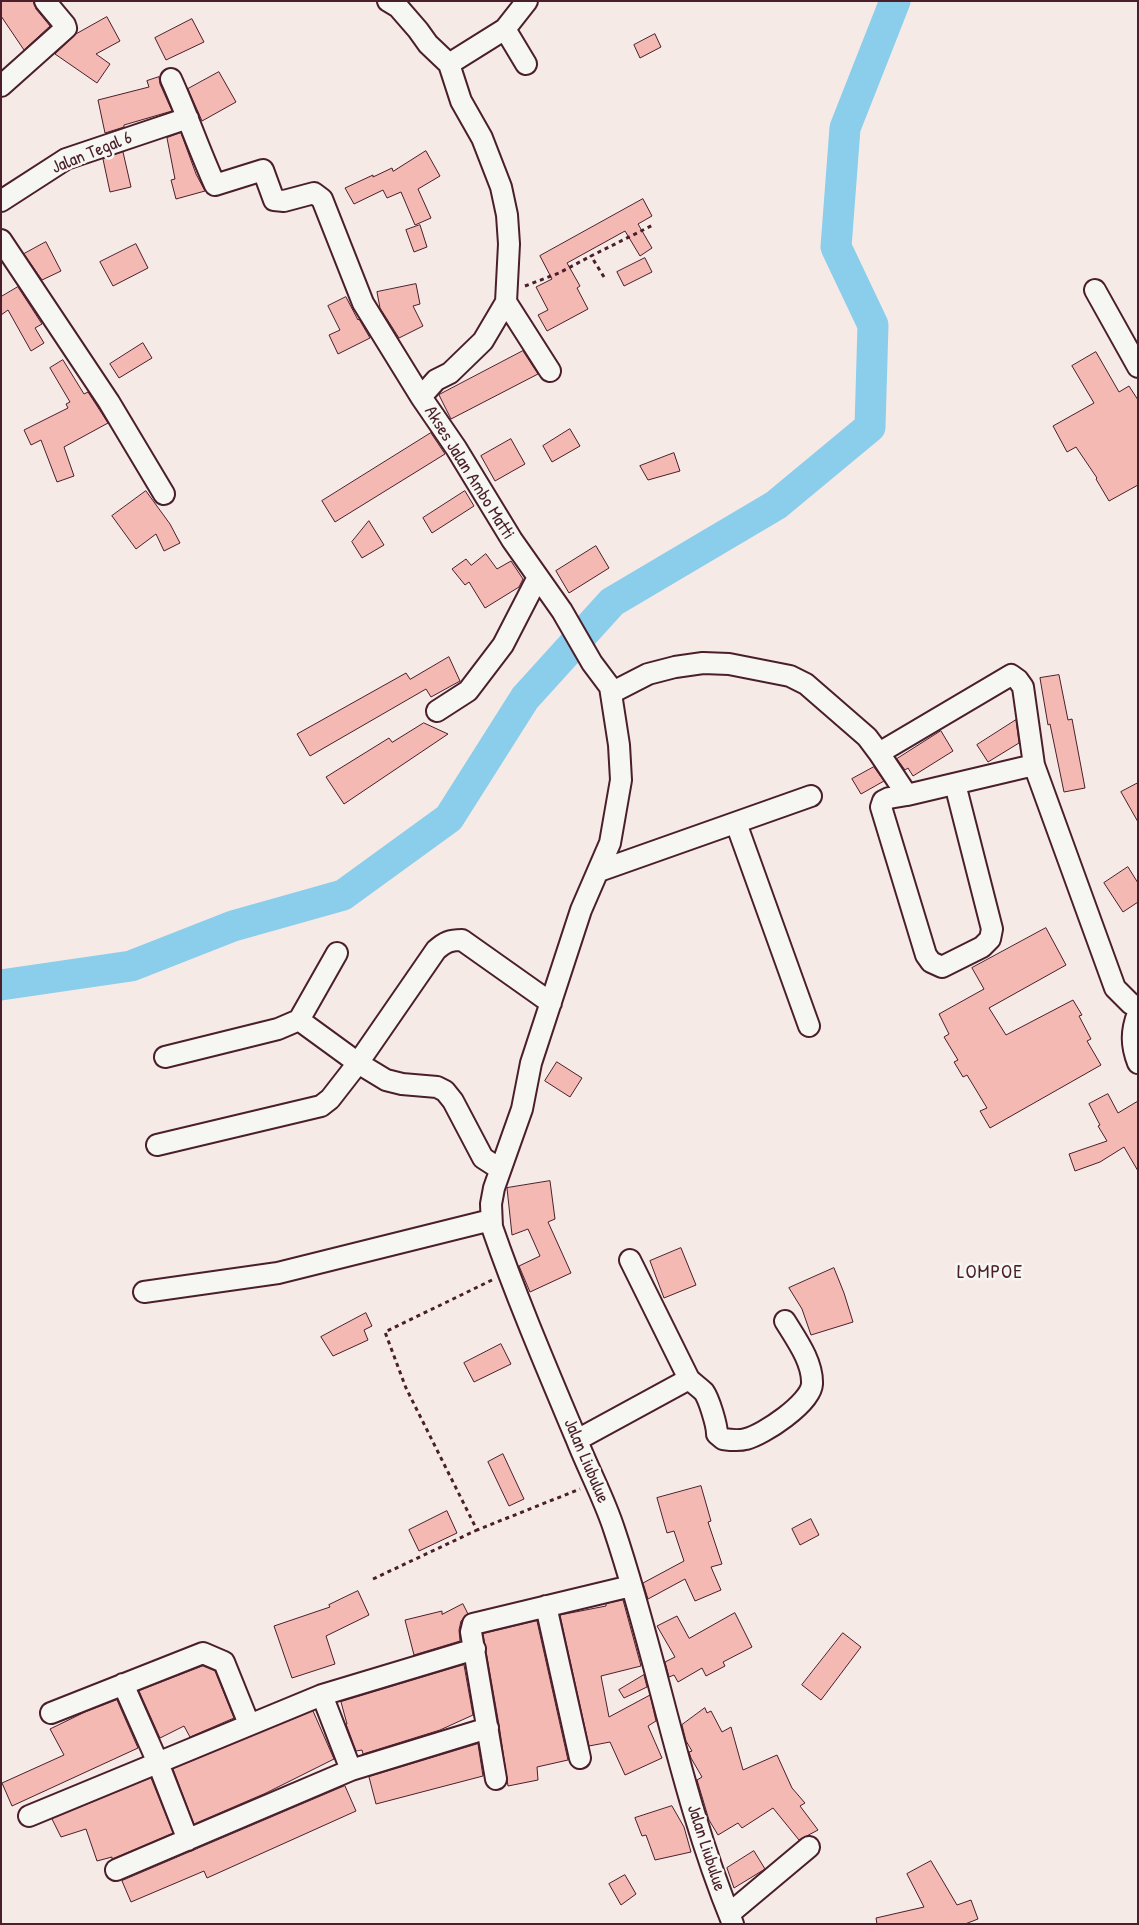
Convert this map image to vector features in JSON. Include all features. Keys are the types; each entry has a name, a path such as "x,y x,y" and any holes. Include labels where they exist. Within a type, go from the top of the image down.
{"street":[{"path":"1,86 66,28 65,24 45,1"},
{"name":"Akses Jalan Ambo Matti","path":"388,1 398,7 428,44 449,64 461,101 482,138 500,187 507,215 509,244 507,297 483,341 450,373 436,380 421,398 456,448 512,540 562,611 592,663 610,687 620,746 621,780 612,835 599,871"},
{"path":"449,64 504,28 528,1"},
{"path":"504,28 526,64"},
{"path":"171,79 215,185 262,170 274,200 284,201 314,193 322,199 363,303 421,398"},
{"name":"Jalan Tegal 6","path":"1,201 66,158 188,118"},
{"path":"1,240 109,402 164,494"},
{"path":"1095,290 1138,367"},
{"path":"507,297 550,372"},
{"path":"437,712 468,691 474,684 503,645 538,577"},
{"path":"610,693 648,674 675,667 704,663 757,668 790,676 806,684 867,738 880,753 907,795"},
{"path":"880,753 1011,675 1018,680 1022,688 1034,765 1115,988 1131,1004 1138,1006"},
{"path":"955,784 992,929 990,939 982,947 942,967 931,962 926,955 881,807 883,802 889,798 1034,765"},
{"path":"599,871 811,796"},
{"path":"736,823 809,1026"},
{"name":"Jalan Liubulue","path":"599,871 581,910 531,1063 522,1109 494,1188 491,1204 492,1228 508,1272 613,1527 648,1642 696,1820 731,1919"},
{"path":"158,1145 321,1106 330,1099 358,1062 436,950 444,942 462,940 551,1003"},
{"path":"165,1057 278,1029 299,1020 337,953"},
{"path":"1138,1013 1131,1035 1133,1050 1138,1063"},
{"path":"299,1020 386,1080 402,1084 437,1087 445,1091 453,1101 483,1158 500,1169"},
{"path":"144,1292 278,1273 492,1220"},
{"path":"630,1260 689,1379 700,1388 709,1400 712,1415 717,1426 717,1434 723,1439 746,1439 773,1425 790,1414 804,1400 812,1386 807,1362 785,1321"},
{"path":"577,1440 689,1379"},
{"path":"496,1779 471,1629 473,1624 632,1586"},
{"path":"546,1606 580,1758"},
{"path":"29,1816 322,1695 475,1649"},
{"path":"51,1713 198,1654 206,1654 224,1662 249,1724"},
{"path":"123,1684 158,1763 188,1840"},
{"path":"322,1695 351,1770"},
{"path":"116,1870 351,1770 488,1728"},
{"path":"731,1919 809,1847"}],"path":[{"path":"507,297 653,225"},
{"path":"591,256 604,277"},
{"path":"477,1530 406,1388 385,1332 508,1272"},
{"path":"372,1579 477,1530 595,1483"}],"building":[{"path":"1,1 33,1 36,9 50,26 24,50 1,16"},
{"path":"107,17 120,41 96,54 110,64 97,83 55,54 76,34"},
{"path":"192,19 204,42 166,60 155,38"},
{"path":"655,34 661,47 640,58 634,45"},
{"path":"219,72 236,102 202,121 188,89"},
{"path":"159,77 160,84 172,111 124,125 124,127 105,133 98,100 149,87 147,81"},
{"path":"181,133 196,174 205,191 176,199 171,180 175,179 167,138"},
{"path":"426,151 440,176 418,189 431,218 415,225 401,192 387,198 383,190 354,204 345,188 392,168 393,171"},
{"path":"123,152 131,187 110,192 103,159"},
{"path":"643,199 652,216 638,224 652,248 640,256 625,231 567,263 580,286 577,288 588,309 547,331 538,315 548,310 536,287 552,279 540,256"},
{"path":"420,225 427,247 414,252 406,230"},
{"path":"46,242 61,271 42,280 24,254"},
{"path":"136,244 148,268 113,286 100,262"},
{"path":"645,258 652,272 624,286 617,272"},
{"path":"416,284 420,304 413,306 423,326 399,338 380,308 377,292"},
{"path":"18,287 42,324 35,328 44,343 31,351 8,310 1,315 1,297"},
{"path":"346,297 370,338 338,354 329,335 340,330 328,306"},
{"path":"143,343 152,358 119,378 110,364"},
{"path":"523,351 538,374 451,419 439,395"},
{"path":"1096,352 1119,392 1129,386 1138,400 1138,485 1109,501 1097,478 1076,447 1067,452 1053,426 1094,403 1072,366"},
{"path":"63,360 84,394 88,392 108,423 64,447 74,476 57,482 41,440 31,445 24,430 68,408 66,404 70,402 50,368"},
{"path":"570,429 580,446 552,462 543,446"},
{"path":"431,433 445,454 335,522 322,501"},
{"path":"511,439 525,464 495,481 481,456"},
{"path":"674,453 680,471 648,480 640,466"},
{"path":"146,491 170,524 180,543 164,551 156,534 136,549 112,516"},
{"path":"465,491 474,506 432,533 423,518"},
{"path":"369,521 384,545 362,558 352,542"},
{"path":"596,546 609,568 569,593 556,571"},
{"path":"486,554 497,569 511,561 523,579 519,587 485,608 469,582 465,585 452,569 466,559 471,565"},
{"path":"449,657 460,681 431,697 426,689 310,756 297,734 406,673 410,679"},
{"path":"1059,675 1068,720 1072,719 1085,788 1064,792 1050,724 1048,725 1040,678"},
{"path":"1016,720 1019,743 988,762 977,745"},
{"path":"424,723 448,734 344,804 326,777 389,738 392,742"},
{"path":"941,731 953,751 913,776 908,768 905,770 897,759"},
{"path":"874,767 884,781 861,794 852,779"},
{"path":"1138,783 1138,822 1121,792"},
{"path":"1128,867 1138,883 1138,902 1123,912 1104,883"},
{"path":"1046,928 1066,965 989,1008 1006,1035 1073,1000 1082,1015 1079,1016 1091,1039 1087,1041 1101,1065 990,1128 980,1111 987,1108 967,1075 963,1077 954,1062 958,1060 944,1037 949,1034 939,1014 984,989 972,968"},
{"path":"557,1062 582,1078 570,1097 545,1081"},
{"path":"1108,1094 1118,1113 1138,1101 1138,1171 1124,1147 1100,1162 1075,1171 1069,1154 1107,1141 1098,1126 1100,1125 1089,1104"},
{"path":"550,1181 555,1219 548,1222 571,1273 530,1292 519,1266 540,1256 528,1229 512,1235 507,1188"},
{"path":"681,1248 696,1285 664,1298 650,1261"},
{"path":"834,1268 853,1322 811,1335 802,1309 789,1288"},
{"path":"366,1313 372,1326 364,1330 368,1340 333,1356 321,1337"},
{"path":"501,1344 511,1364 474,1382 464,1363"},
{"path":"503,1454 524,1499 509,1506 488,1462"},
{"path":"701,1486 711,1521 708,1522 722,1564 711,1567 721,1590 695,1601 685,1579 648,1599 643,1583 684,1561 674,1531 667,1533 657,1498"},
{"path":"447,1511 457,1533 419,1551 409,1530"},
{"path":"811,1519 819,1535 800,1545 792,1529"},
{"path":"358,1591 369,1615 326,1636 335,1664 292,1678 274,1626 330,1607 329,1605"},
{"path":"623,1600 641,1666 601,1676 609,1717 650,1695 656,1721 648,1726 662,1758 625,1775 610,1742 589,1746 560,1615 606,1606 606,1604"},
{"path":"463,1604 468,1614 461,1621 459,1630 460,1641 414,1655 405,1620 442,1611 442,1614"},
{"path":"735,1613 752,1647 723,1662 725,1666 706,1676 702,1668 678,1682 674,1675 669,1677 665,1662 675,1657 657,1626 677,1616 689,1638"},
{"path":"537,1621 568,1760 537,1767 538,1780 508,1786 483,1634"},
{"path":"843,1633 861,1647 821,1700 802,1685"},
{"path":"464,1665 473,1715 440,1730 363,1754 362,1750 356,1751 346,1724 341,1702"},
{"path":"203,1666 215,1671 234,1718 190,1737 184,1726 160,1738 139,1691"},
{"path":"644,1675 647,1687 624,1698 619,1690"},
{"path":"117,1700 138,1748 12,1806 2,1783 64,1755 50,1729 85,1712"},
{"path":"705,1708 707,1713 711,1711 722,1732 731,1727 743,1770 777,1755 792,1788 805,1803 800,1806 818,1830 799,1840 773,1808 742,1828 738,1823 718,1835 709,1820 697,1780 702,1777 691,1758 689,1752 692,1751 686,1741 682,1725"},
{"path":"313,1711 334,1759 266,1793 194,1824 173,1769"},
{"path":"478,1744 483,1776 376,1804 369,1777"},
{"path":"151,1778 173,1833 112,1859 112,1857 97,1861 86,1829 61,1837 52,1819"},
{"path":"345,1786 356,1811 207,1878 204,1871 131,1902 122,1881"},
{"path":"672,1806 684,1827 691,1852 655,1860 646,1835 642,1836 635,1818"},
{"path":"754,1851 765,1869 734,1888 727,1868"},
{"path":"931,1861 957,1905 971,1900 978,1919 965,1924 877,1924 876,1918 924,1907 907,1874"},
{"path":"625,1875 636,1894 621,1905 609,1884"}],"waterway":[{"path":"1,985 131,966 233,926 343,895 449,818 525,698 612,602 776,505 870,427 873,325 836,247 845,128 895,1"}],"district":[{"name":"LOMPOE","path":"990,1273"}]}
